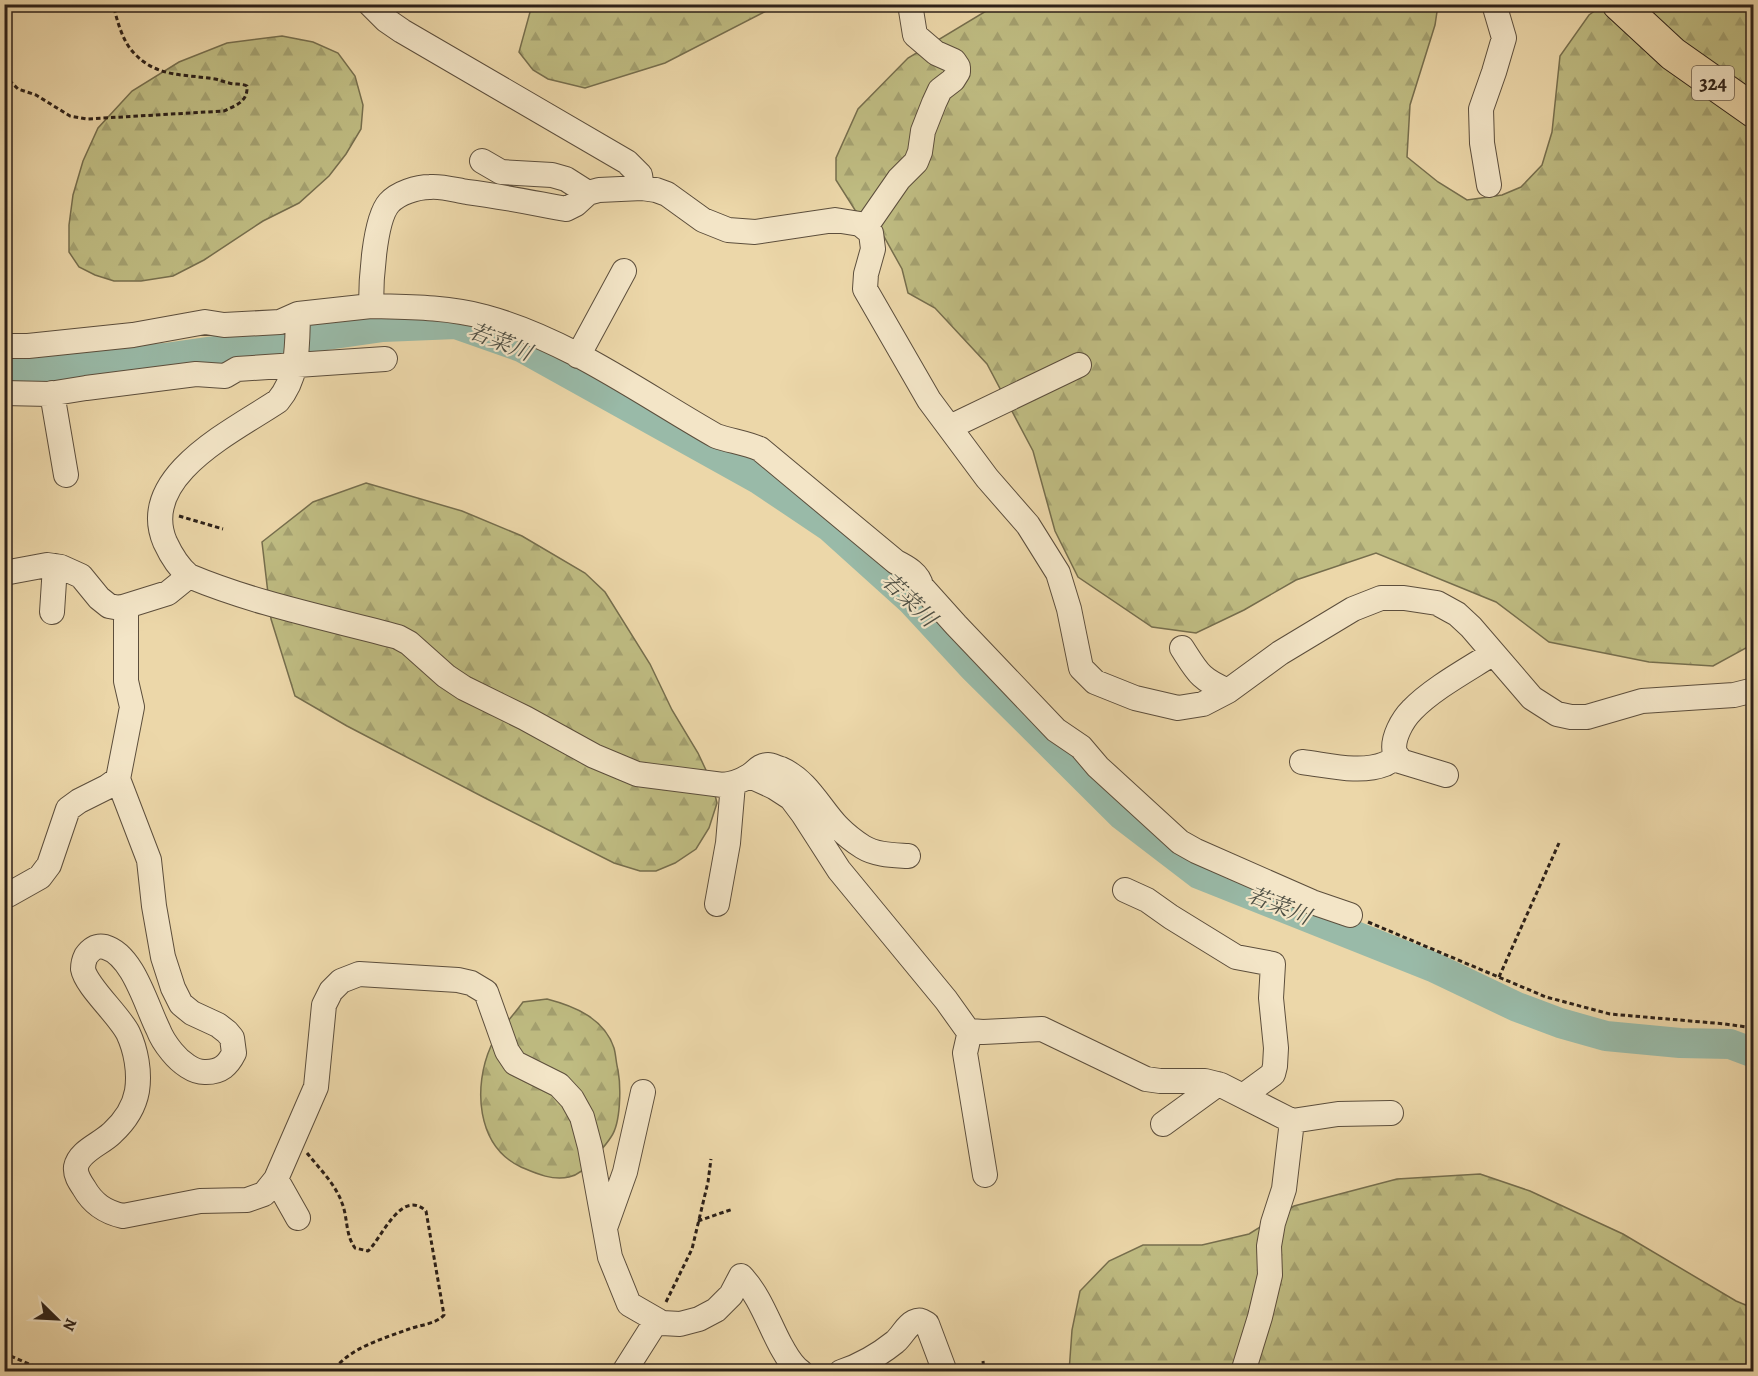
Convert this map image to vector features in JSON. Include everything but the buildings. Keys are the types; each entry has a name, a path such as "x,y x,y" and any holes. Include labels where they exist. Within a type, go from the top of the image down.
{"highway":[{"name":"324","path":"1608,4 1625,20 1754,111"},
{"name":"324","path":"1619,4 1674,54"},
{"name":"324","path":"1629,4 1674,54"}],"street":[{"path":"370,4 386,20 402,31 627,162 640,175 642,188"},
{"path":"1489,185 1482,143 1481,108 1504,38 1494,4"},
{"path":"865,228 899,179 916,162 923,131 940,90 953,80 958,72 958,67 954,62 936,53 915,35 914,8"},
{"path":"482,161 501,172 552,175 566,179 588,193"},
{"path":"371,306 371,285 379,227 384,210 390,201 401,193 430,186 566,209 576,204 588,193 599,190 642,188 656,190 667,194 703,220 728,230 755,232 836,220 860,224 871,233 873,249 864,289 929,400 987,478 1028,525 1058,573 1069,609 1081,668 1095,682 1135,698 1178,708 1203,704 1228,691 1280,653 1353,609 1381,598 1404,598 1437,603 1457,614 1532,698 1557,714 1587,717 1642,701 1734,695 1754,690"},
{"path":"578,356 624,271"},
{"path":"4,346 28,346 133,335 205,322 224,325 280,322 298,317 371,306 420,307 454,311 485,317 534,333 716,436 760,449 896,562 913,572 921,581 921,586 956,625 1056,730 1081,747 1098,767 1180,842 1312,902 1350,915"},
{"path":"298,317 296,362 286,391 278,400 212,443 184,468 171,484 162,503 154,522 182,571 189,576 244,597 398,637 409,643 446,676 464,688 594,756 637,774 723,785 741,780 760,766 770,765 789,773 810,791 839,829 864,848 879,853 908,856"},
{"path":"4,393 52,393 196,374 225,376 237,369 296,362 385,359"},
{"path":"950,427 1079,365"},
{"path":"52,393 66,475"},
{"path":"4,573 47,565 55,566 81,576 99,598 109,606 120,608 168,593 189,576"},
{"path":"52,612 55,566"},
{"path":"126,607 126,681 132,707 118,779 149,860 163,957 173,988 181,1004 192,1013 218,1025 227,1032 232,1038 234,1053 225,1066 217,1071 198,1072 186,1065 173,1054 159,1031 141,990 124,960 117,952 102,946 94,947 84,961 83,970 128,1033 136,1059 137,1090 128,1114 122,1122 110,1135 85,1152 75,1168 88,1195 99,1207 123,1216 200,1201 247,1200 264,1194 276,1179 316,1087 324,1005 331,991 341,981 359,974 458,980 471,983 486,992 507,1051 515,1063 559,1085 572,1099 582,1117 590,1147 609,1257 629,1304 662,1323 680,1324 699,1319 716,1310 731,1295 741,1276 762,1305 774,1334 794,1370"},
{"path":"1182,648 1198,674 1211,684 1228,691"},
{"path":"1446,775 1400,760 1395,752 1395,742 1401,724 1412,710 1436,691 1492,654"},
{"path":"1302,762 1351,768 1372,767 1398,757"},
{"path":"8,895 40,877 49,865 68,809 118,779"},
{"path":"717,904 741,780"},
{"path":"741,780 774,787 791,798 839,870 970,1031 1042,1029 1146,1079 1205,1081 1218,1084 1292,1121 1338,1114 1391,1113"},
{"path":"1125,890 1147,900 1236,957 1273,964 1271,998 1276,1048 1275,1066 1273,1074 1244,1096"},
{"path":"970,1031 965,1053 985,1174"},
{"path":"1162,1124 1218,1084"},
{"path":"604,1230 624,1172 643,1092"},
{"path":"1243,1371 1270,1275 1269,1246 1284,1189 1292,1121"},
{"path":"276,1179 298,1218"},
{"path":"624,1371 657,1320"},
{"path":"841,1371 882,1352 916,1320 927,1324 945,1371"}],"path":[{"path":"4,75 18,89 36,95 70,116 87,119 224,111 241,103 247,94 247,86 175,75 149,65 132,51 120,28 113,4"},
{"path":"154,522 223,529"},
{"path":"1499,977 1559,843"},
{"path":"1350,915 1546,998 1610,1014 1754,1028"},
{"path":"292,1141 307,1153 333,1186 342,1202 349,1241 355,1248 368,1251 395,1215 405,1206 414,1205 426,1211 444,1315 440,1319 353,1352 332,1371"},
{"path":"657,1320 692,1249 708,1182 711,1159"},
{"path":"698,1221 733,1209"},
{"path":"4,1353 47,1371"},
{"path":"983,1361 984,1371"}],"green space":[{"path":"532,4 778,5 665,63 585,88 548,79 533,70 519,52"},
{"path":"996,5 1438,5 1435,25 1410,105 1407,157 1438,182 1467,200 1502,195 1521,187 1542,165 1552,132 1560,56 1589,15 1603,5 1753,5 1753,640 1746,648 1713,666 1649,662 1549,642 1496,602 1376,553 1296,580 1244,610 1196,633 1152,627 1078,577 1055,531 1033,451 987,364 935,308 908,293 902,269 882,233 855,210 836,180 836,158 858,109 908,58"},
{"path":"282,36 313,42 338,53 355,76 363,105 361,129 329,176 299,203 263,221 204,260 173,276 141,281 114,281 79,267 69,252 69,225 73,195 83,161 98,128 132,91 179,62 227,43"},
{"path":"366,483 462,511 522,536 585,573 605,592 650,664 712,783 717,803 709,828 696,849 675,863 656,871 640,871 614,863 347,726 295,696 271,619 262,542 313,502"},
{"path":"547,999 567,1005 596,1021 614,1048 619,1077 617,1123 611,1137 583,1170 573,1176 563,1178 538,1174 506,1157 495,1145 482,1114 482,1079 491,1046 523,1002"},
{"path":"1480,1174 1530,1191 1623,1234 1736,1301 1753,1308 1753,1371 1069,1372 1072,1330 1080,1291 1109,1261 1143,1245 1202,1245 1249,1234 1294,1206 1397,1179"}],"waterway":[{"name":"若菜川","path":"4,371 165,358 383,327 456,324 521,347 760,480 830,527 911,600 973,667 1122,815 1199,874 1433,967 1517,1007 1560,1023 1606,1036 1680,1043 1730,1044 1754,1053"}]}
